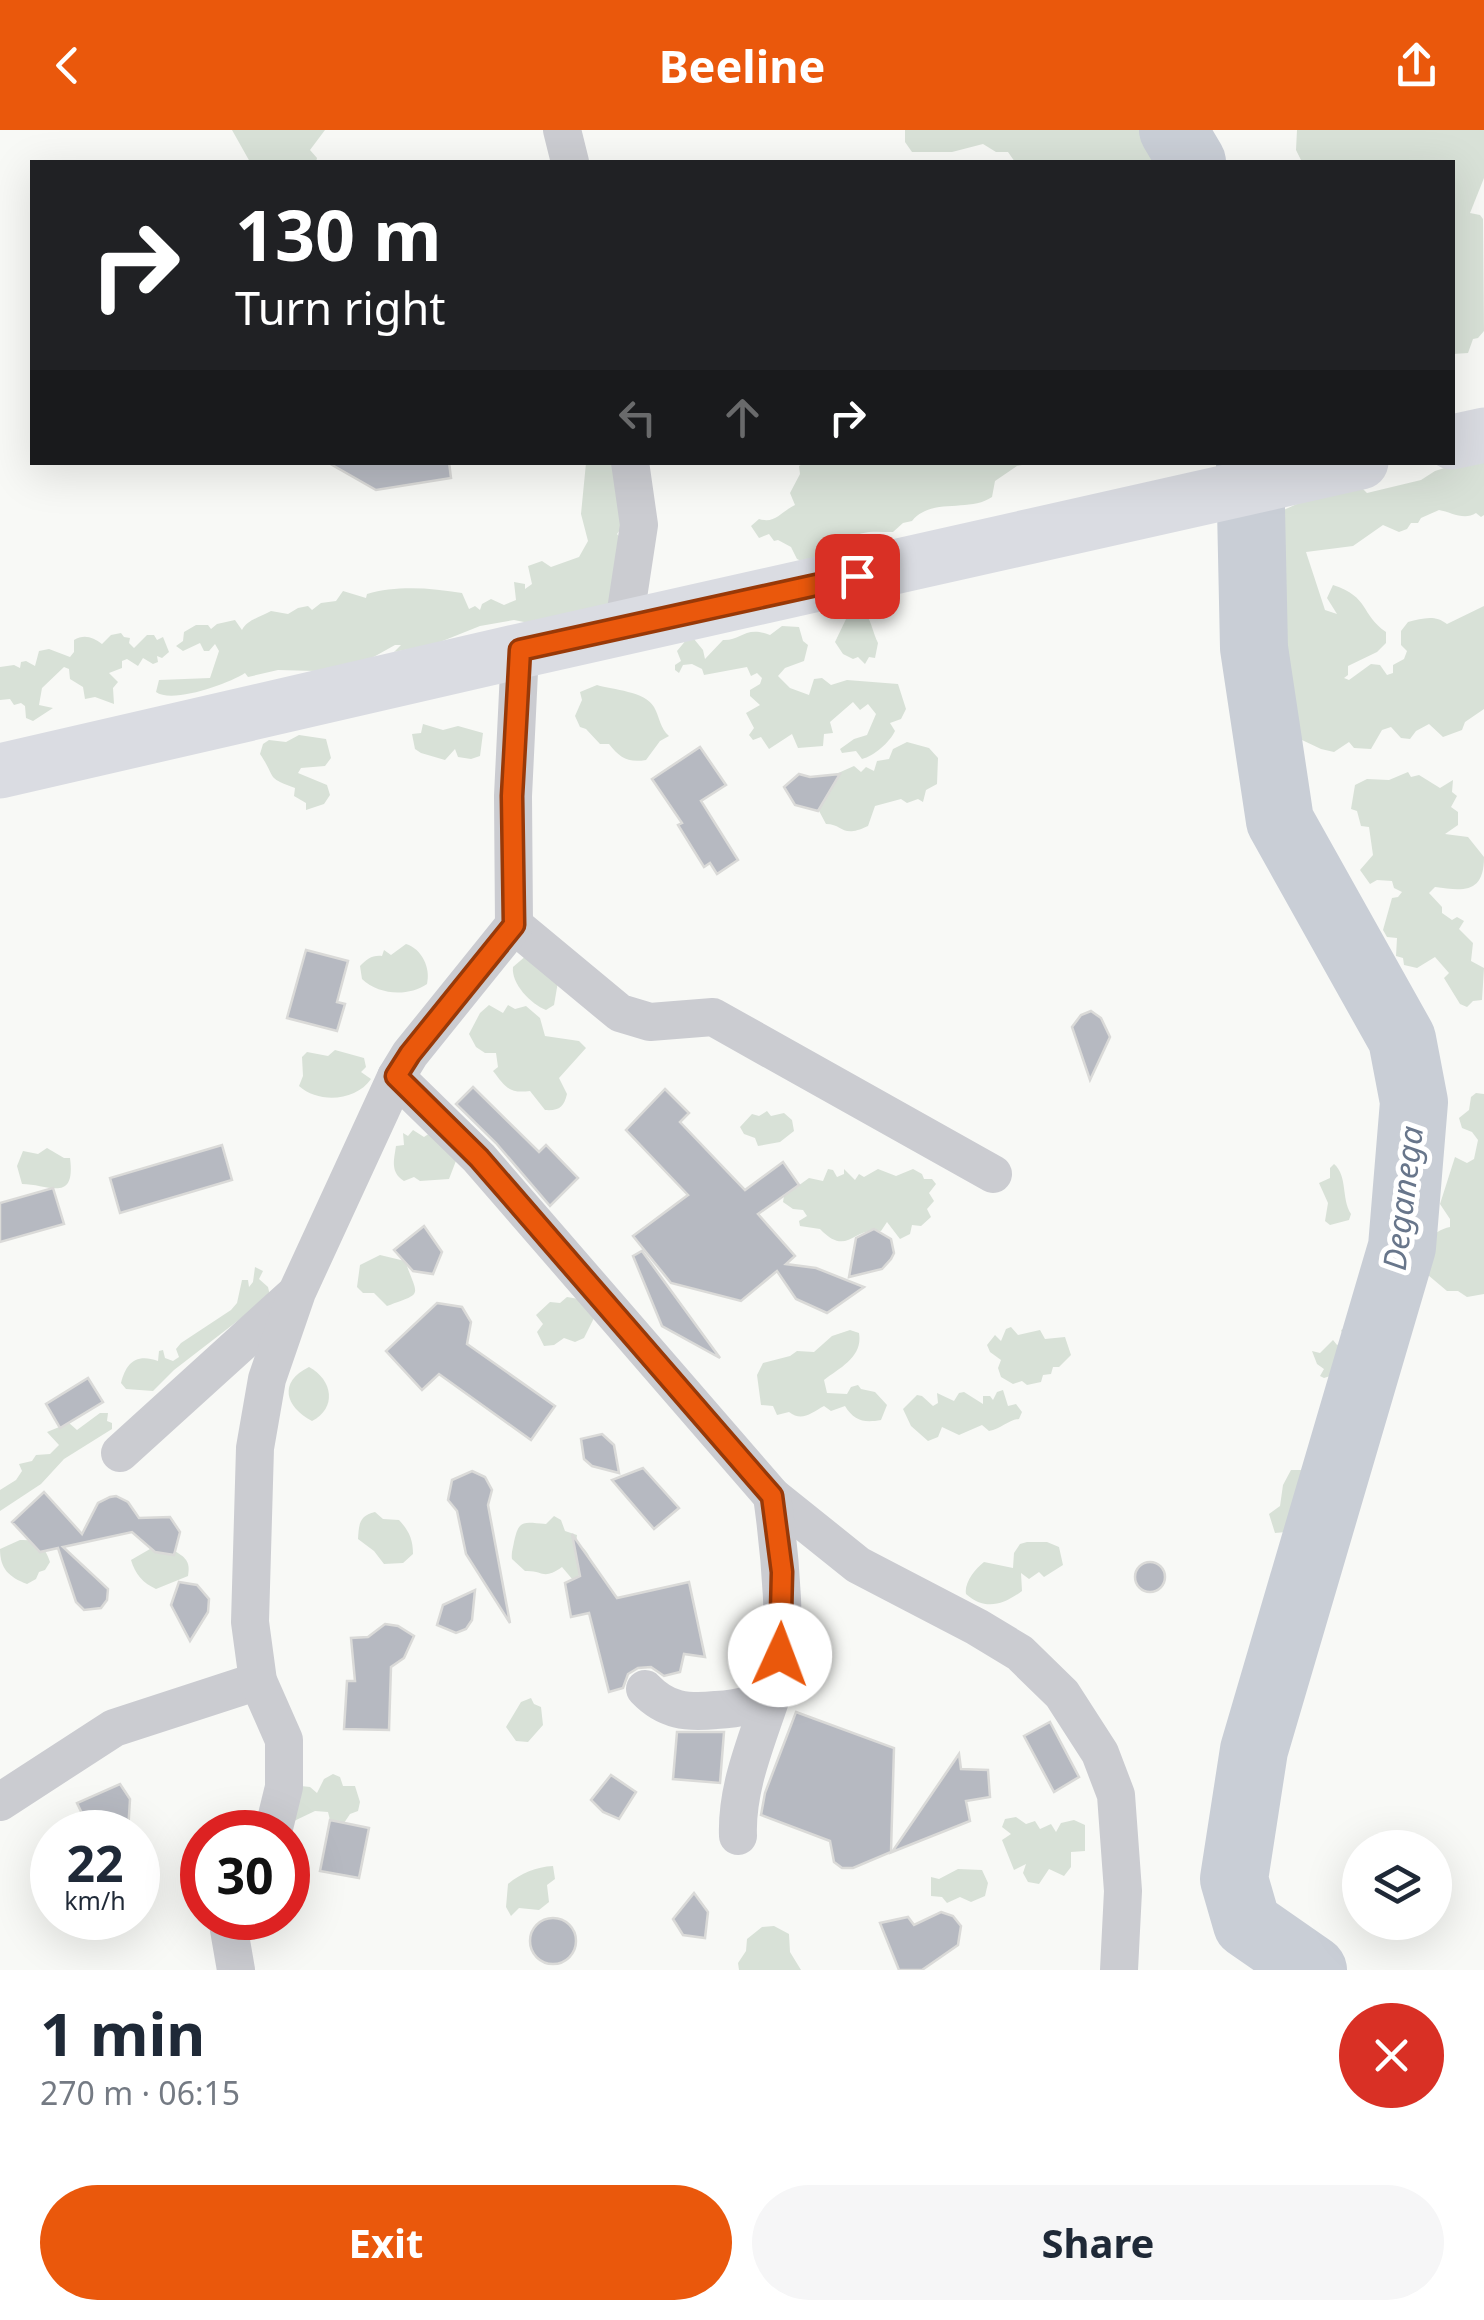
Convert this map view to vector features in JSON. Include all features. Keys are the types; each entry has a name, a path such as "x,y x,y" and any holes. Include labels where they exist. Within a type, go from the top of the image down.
{"highway":[{"path":"1455,441 1484,434"},
{"path":"0,771 520,650 1350,465"}],"street":[{"path":"562,130 570,160"},
{"path":"623,630 639,526 630,465"},
{"path":"278,1810 284,1787 284,1740 258,1681 250,1622 255,1448 267,1379 297,1292 396,1076 514,925 512,796 520,650"},
{"path":"514,925 620,1013 650,1022 713,1016 993,1174"},
{"path":"396,1076 479,1158 772,1496 858,1564 1020,1653 1062,1694 1100,1753 1116,1795 1124,1891 1119,1970"},
{"path":"120,1454 297,1292"},
{"path":"738,1836 742,1789 780,1664 783,1581 772,1496"},
{"path":"0,1802 114,1728 258,1681"},
{"path":"645,1689 668,1708 691,1712 754,1704 774,1688"},
{"path":"231,1940 236,1970"}],"shaded area":[{"path":"232,130 325,130 310,150 316,160 249,160"},
{"path":"905,130 1140,130 1156,136 1167,160 1014,160 1008,152 996,152 983,144 952,152 912,152 905,142"},
{"path":"1297,130 1484,130 1484,178 1470,213 1483,219 1484,331 1473,339 1468,353 1455,354 1455,160 1301,160 1296,150"},
{"path":"1484,455 1481,517 1476,513 1462,516 1439,510 1399,532 1383,525 1353,546 1306,552 1325,610 1337,614 1327,598 1333,585 1359,600 1386,632 1386,643 1377,652 1348,666 1344,678 1349,680 1371,664 1380,665 1387,675 1393,673 1393,665 1404,659 1407,651 1401,645 1401,631 1408,622 1433,618 1447,624 1484,606 1484,709 1465,722 1462,730 1443,737 1429,724 1410,739 1401,738 1391,727 1382,730 1371,749 1354,748 1349,742 1334,752 1283,731 1281,721 1290,705 1280,654 1269,632 1274,622 1263,581 1271,559 1272,534 1262,523 1265,511 1277,513 1308,499 1362,488 1367,493 1421,480"},
{"path":"586,465 612,465 622,527 617,534 622,540 609,608 534,624 514,620 480,626 435,644 394,652 401,645 395,645 370,659 316,671 278,670 248,677 245,673 187,694 156,692 159,680 210,678 219,651 215,644 209,651 204,651 200,643 183,651 176,646 183,641 184,632 196,625 208,625 211,629 235,620 242,630 271,611 288,614 308,606 312,610 321,603 336,601 343,591 366,598 367,594 390,589 451,591 462,593 469,609 475,606 480,610 491,599 504,605 516,600 514,582 525,584 525,589 532,584 528,566 542,561 551,567 579,557 588,541 581,514"},
{"path":"1022,465 995,481 992,497 983,502 929,509 893,532 857,535 846,542 849,549 808,564 797,559 791,547 774,541 769,534 759,538 751,526 759,519 774,519 795,505 790,493 800,474 799,466"},
{"path":"860,612 868,617 878,643 875,658 869,657 865,664 858,657 843,654 835,642 847,617"},
{"path":"782,626 799,627 808,645 804,661 785,668 778,676 790,688 809,695 814,679 822,678 831,685 847,680 898,684 906,709 901,719 890,723 895,731 876,752 862,759 856,751 842,753 840,749 867,735 876,714 868,704 860,710 853,702 830,722 833,733 824,734 823,746 798,748 792,734 769,749 761,737 753,740 749,735 754,728 746,713 760,705 750,696 750,690 762,678 757,673 751,676 747,667 704,675 702,669 692,664 683,665 679,673 675,670 681,661 677,651 687,639 694,639 705,659 723,640 749,632 770,635"},
{"path":"121,633 130,638 134,648 147,635 154,635 157,640 163,637 169,652 162,658 157,656 158,662 153,664 143,658 138,666 127,659 122,661 122,668 109,673 118,682 113,688 114,704 95,697 85,699 83,687 70,679 69,669 64,667 42,688 39,705 53,708 33,721 26,718 21,703 0,700 0,667 20,668 21,662 26,661 35,666 39,651 49,649 70,657 78,638 88,637 102,644 111,635"},
{"path":"597,685 636,694 654,707 669,736 660,741 646,760 625,758 580,727 575,716 582,700 580,692"},
{"path":"423,724 443,730 458,726 483,733 480,756 458,757 455,749 445,760 421,753 415,749 412,734 421,733"},
{"path":"299,735 326,739 331,758 325,766 301,768 298,773 327,785 330,795 324,804 306,810 306,803 294,796 295,788 275,779 260,754 269,740 286,742"},
{"path":"907,742 929,748 938,758 937,784 926,790 923,802 918,799 907,803 901,799 875,806 868,826 853,831 826,824 818,809 836,774 854,766 861,772 866,767 874,771 877,761 889,759 893,749"},
{"path":"1408,772 1411,777 1419,775 1440,788 1453,780 1452,792 1457,796 1451,807 1458,812 1458,825 1445,834 1468,837 1484,857 1476,884 1463,889 1435,887 1429,893 1442,907 1442,913 1452,920 1457,917 1464,921 1459,929 1473,943 1471,961 1484,968 1482,1000 1467,1007 1460,1004 1444,978 1449,973 1435,957 1417,968 1404,965 1403,958 1396,956 1397,938 1387,937 1383,930 1392,898 1402,892 1394,888 1392,881 1377,880 1370,884 1360,870 1373,855 1369,827 1361,826 1357,811 1351,809 1355,785 1367,779 1389,780"},
{"path":"406,944 424,960 427,984 411,991 394,992 362,979 360,966 365,961 382,956 384,950 391,955"},
{"path":"527,955 559,976 554,1005 546,1010 528,998 515,980 513,967"},
{"path":"489,1005 503,1013 508,1005 515,1009 526,1006 540,1018 545,1036 579,1041 586,1048 559,1078 567,1094 560,1107 545,1110 530,1091 508,1088 493,1071 498,1067 496,1053 485,1053 476,1047 469,1034"},
{"path":"335,1050 364,1058 366,1067 361,1072 371,1079 356,1092 337,1098 317,1096 299,1086 302,1057 307,1052 328,1056"},
{"path":"1484,1094 1484,1294 1467,1297 1458,1291 1447,1291 1420,1273 1420,1265 1426,1243 1450,1227 1450,1219 1440,1204 1455,1157 1467,1163 1474,1159 1478,1140 1462,1128 1459,1118 1469,1110 1471,1097"},
{"path":"767,1111 771,1116 784,1113 792,1120 794,1131 780,1142 758,1146 755,1138 744,1134 740,1127 752,1114 759,1116"},
{"path":"413,1130 424,1137 433,1131 459,1153 449,1179 420,1181 414,1177 404,1181 397,1174 396,1146 404,1145 403,1133 408,1136"},
{"path":"47,1148 70,1158 69,1181 58,1188 22,1184 17,1166 23,1151 38,1154"},
{"path":"1334,1164 1341,1175 1351,1214 1349,1220 1330,1225 1325,1221 1328,1203 1319,1183 1330,1178"},
{"path":"828,1169 837,1177 844,1174 844,1169 855,1180 859,1174 864,1177 878,1169 896,1176 913,1169 936,1184 929,1193 934,1201 927,1209 931,1217 921,1226 912,1225 910,1234 900,1239 887,1222 881,1231 844,1241 829,1237 820,1229 800,1226 799,1221 807,1216 803,1210 783,1202 784,1196 809,1178 823,1181"},
{"path":"380,1255 405,1261 415,1288 412,1296 387,1306 374,1293 363,1293 357,1287 360,1265"},
{"path":"255,1267 263,1271 259,1279 268,1287 270,1296 174,1370 153,1391 126,1389 121,1383 133,1362 143,1358 158,1361 159,1351 163,1350 165,1358 173,1361 179,1357 176,1349 181,1343 237,1303 242,1280 248,1280 249,1287"},
{"path":"567,1297 579,1299 594,1318 584,1338 575,1342 564,1338 544,1346 537,1332 543,1324 536,1315 550,1302 560,1303"},
{"path":"1351,1326 1363,1333 1352,1369 1320,1376 1324,1369 1317,1364 1312,1351 1320,1353 1333,1340 1337,1345 1345,1341 1341,1330"},
{"path":"1011,1327 1018,1335 1040,1330 1045,1339 1065,1337 1071,1355 1059,1367 1053,1367 1051,1374 1043,1375 1041,1382 1013,1384 1001,1377 1001,1360 987,1345 995,1335 1001,1341"},
{"path":"850,1330 859,1333 858,1349 824,1380 827,1393 847,1394 858,1385 875,1392 887,1405 881,1420 860,1420 845,1406 831,1411 824,1406 802,1416 789,1412 777,1415 773,1406 761,1405 757,1375 763,1363 797,1351 814,1352 832,1336"},
{"path":"309,1367 323,1379 329,1394 325,1409 312,1421 296,1409 289,1394 293,1380"},
{"path":"1003,1390 1008,1406 1016,1404 1022,1412 1019,1419 989,1431 982,1425 959,1435 942,1427 938,1437 928,1441 911,1426 903,1409 917,1395 933,1406 938,1403 937,1393 954,1401 964,1392 983,1404 983,1396 993,1400"},
{"path":"100,1413 108,1413 112,1429 64,1459 41,1484 0,1511 0,1490 16,1480 22,1471 19,1464 32,1461 36,1455 50,1454 59,1445 47,1432 69,1423 77,1430"},
{"path":"1291,1470 1303,1470 1312,1476 1314,1491 1286,1532 1275,1533 1269,1514 1280,1506 1283,1485"},
{"path":"375,1512 383,1519 399,1520 408,1532 413,1554 403,1563 384,1564 358,1539 361,1521"},
{"path":"554,1516 561,1520 565,1531 577,1535 576,1543 590,1558 591,1565 573,1580 562,1567 547,1574 525,1571 512,1559 520,1526 546,1524"},
{"path":"20,1540 40,1545 50,1562 27,1584 7,1571 0,1556 0,1549"},
{"path":"1027,1542 1047,1542 1059,1547 1063,1565 1044,1577 1039,1572 1029,1579 1021,1573 1022,1591 1001,1603 980,1603 966,1594 971,1576 984,1562 1013,1568 1014,1553"},
{"path":"150,1549 161,1553 173,1550 181,1555 188,1563 188,1576 156,1589 147,1584 131,1560"},
{"path":"531,1698 541,1707 543,1725 528,1742 516,1741 506,1727 521,1702"},
{"path":"333,1774 340,1777 343,1786 355,1786 360,1802 358,1811 344,1823 330,1820 328,1812 296,1810 301,1786 317,1793 324,1779"},
{"path":"1016,1817 1026,1824 1035,1821 1040,1829 1051,1824 1056,1832 1061,1823 1074,1820 1085,1825 1085,1851 1071,1852 1071,1867 1064,1876 1049,1869 1039,1884 1028,1882 1023,1873 1026,1864 1014,1870 1002,1840 1011,1834 1002,1827 1005,1819"},
{"path":"553,1866 555,1879 547,1885 549,1902 539,1910 519,1908 511,1916 506,1907 508,1884 529,1871"},
{"path":"958,1869 982,1870 988,1883 985,1896 971,1902 960,1897 947,1903 942,1897 931,1896 931,1877 939,1879"},
{"path":"774,1926 789,1934 790,1952 801,1970 739,1970 747,1939 762,1927"}],"building":[{"path":"332,465 449,465 451,478 376,490"},
{"path":"700,747 726,785 701,801 738,860 717,874 710,863 704,867 678,825 682,823 652,779"},
{"path":"799,774 840,774 818,811 795,805 784,787"},
{"path":"306,950 348,961 337,1002 345,1004 337,1031 287,1018"},
{"path":"1091,1011 1101,1018 1110,1037 1090,1080 1072,1027 1081,1015"},
{"path":"473,1087 539,1152 546,1145 578,1178 550,1206 456,1104"},
{"path":"665,1089 689,1113 680,1122 745,1190 783,1162 799,1185 758,1214 795,1256 786,1264 816,1268 864,1287 827,1313 796,1299 777,1271 741,1301 671,1283 633,1236 688,1195 626,1130"},
{"path":"222,1145 232,1180 120,1213 110,1178"},
{"path":"53,1188 64,1224 0,1242 0,1203"},
{"path":"424,1226 442,1252 433,1274 413,1271 394,1250"},
{"path":"874,1229 891,1239 891,1259 882,1269 849,1277 856,1238"},
{"path":"642,1251 720,1358 662,1326 633,1256"},
{"path":"437,1303 462,1307 471,1322 467,1344 555,1406 531,1440 439,1374 422,1390 386,1351"},
{"path":"88,1378 103,1402 60,1428 46,1404"},
{"path":"602,1434 614,1445 619,1473 592,1466 584,1459 581,1439"},
{"path":"643,1468 679,1508 654,1529 612,1480"},
{"path":"472,1471 485,1477 492,1490 488,1505 510,1623 466,1554 457,1511 448,1500 452,1480"},
{"path":"44,1492 82,1534 98,1503 110,1497 128,1502 139,1518 170,1517 180,1532 174,1555 155,1552 132,1532 63,1547 108,1589 101,1608 84,1610 76,1602 58,1548 40,1552 12,1522"},
{"path":"572,1534 617,1598 689,1582 705,1657 684,1654 680,1672 664,1676 651,1667 638,1668 628,1674 623,1688 609,1692 589,1613 571,1617 565,1583 580,1576"},
{"path":"1150,1562 1161,1566 1165,1577 1161,1588 1150,1592 1139,1588 1135,1577 1139,1566"},
{"path":"179,1582 197,1585 209,1599 208,1612 190,1641 171,1605"},
{"path":"475,1590 472,1620 466,1629 456,1633 437,1625 443,1605"},
{"path":"385,1624 398,1626 414,1636 404,1658 391,1667 389,1730 344,1729 347,1681 355,1681 351,1638 368,1637"},
{"path":"796,1712 894,1748 891,1852 853,1868 842,1868 834,1862 830,1841 761,1815 765,1793"},
{"path":"1050,1722 1079,1777 1054,1792 1024,1736"},
{"path":"677,1732 724,1732 720,1783 673,1779"},
{"path":"959,1754 961,1769 988,1770 990,1797 966,1801 970,1821 892,1852"},
{"path":"611,1775 636,1792 619,1819 603,1812 591,1800"},
{"path":"120,1784 130,1799 129,1810 80,1810 77,1803"},
{"path":"330,1820 369,1828 359,1878 320,1871"},
{"path":"694,1893 708,1912 705,1938 683,1935 673,1919"},
{"path":"941,1912 953,1916 961,1926 958,1945 922,1970 899,1970 880,1923 908,1917 914,1925"},
{"path":"553,1918 569,1925 576,1941 569,1957 553,1964 537,1957 530,1941 537,1925"}],"waterway":[{"name":"Deganega","path":"1173,130 1191,160"},
{"name":"Deganega","path":"1250,465 1254,648 1280,821 1402,1039 1414,1102 1402,1247 1254,1750 1234,1879 1247,1924 1313,1970"}],"route":[{"path":"780,1655 782,1572 772,1496 479,1158 396,1076 514,925 512,796 520,650 857,576"}]}
